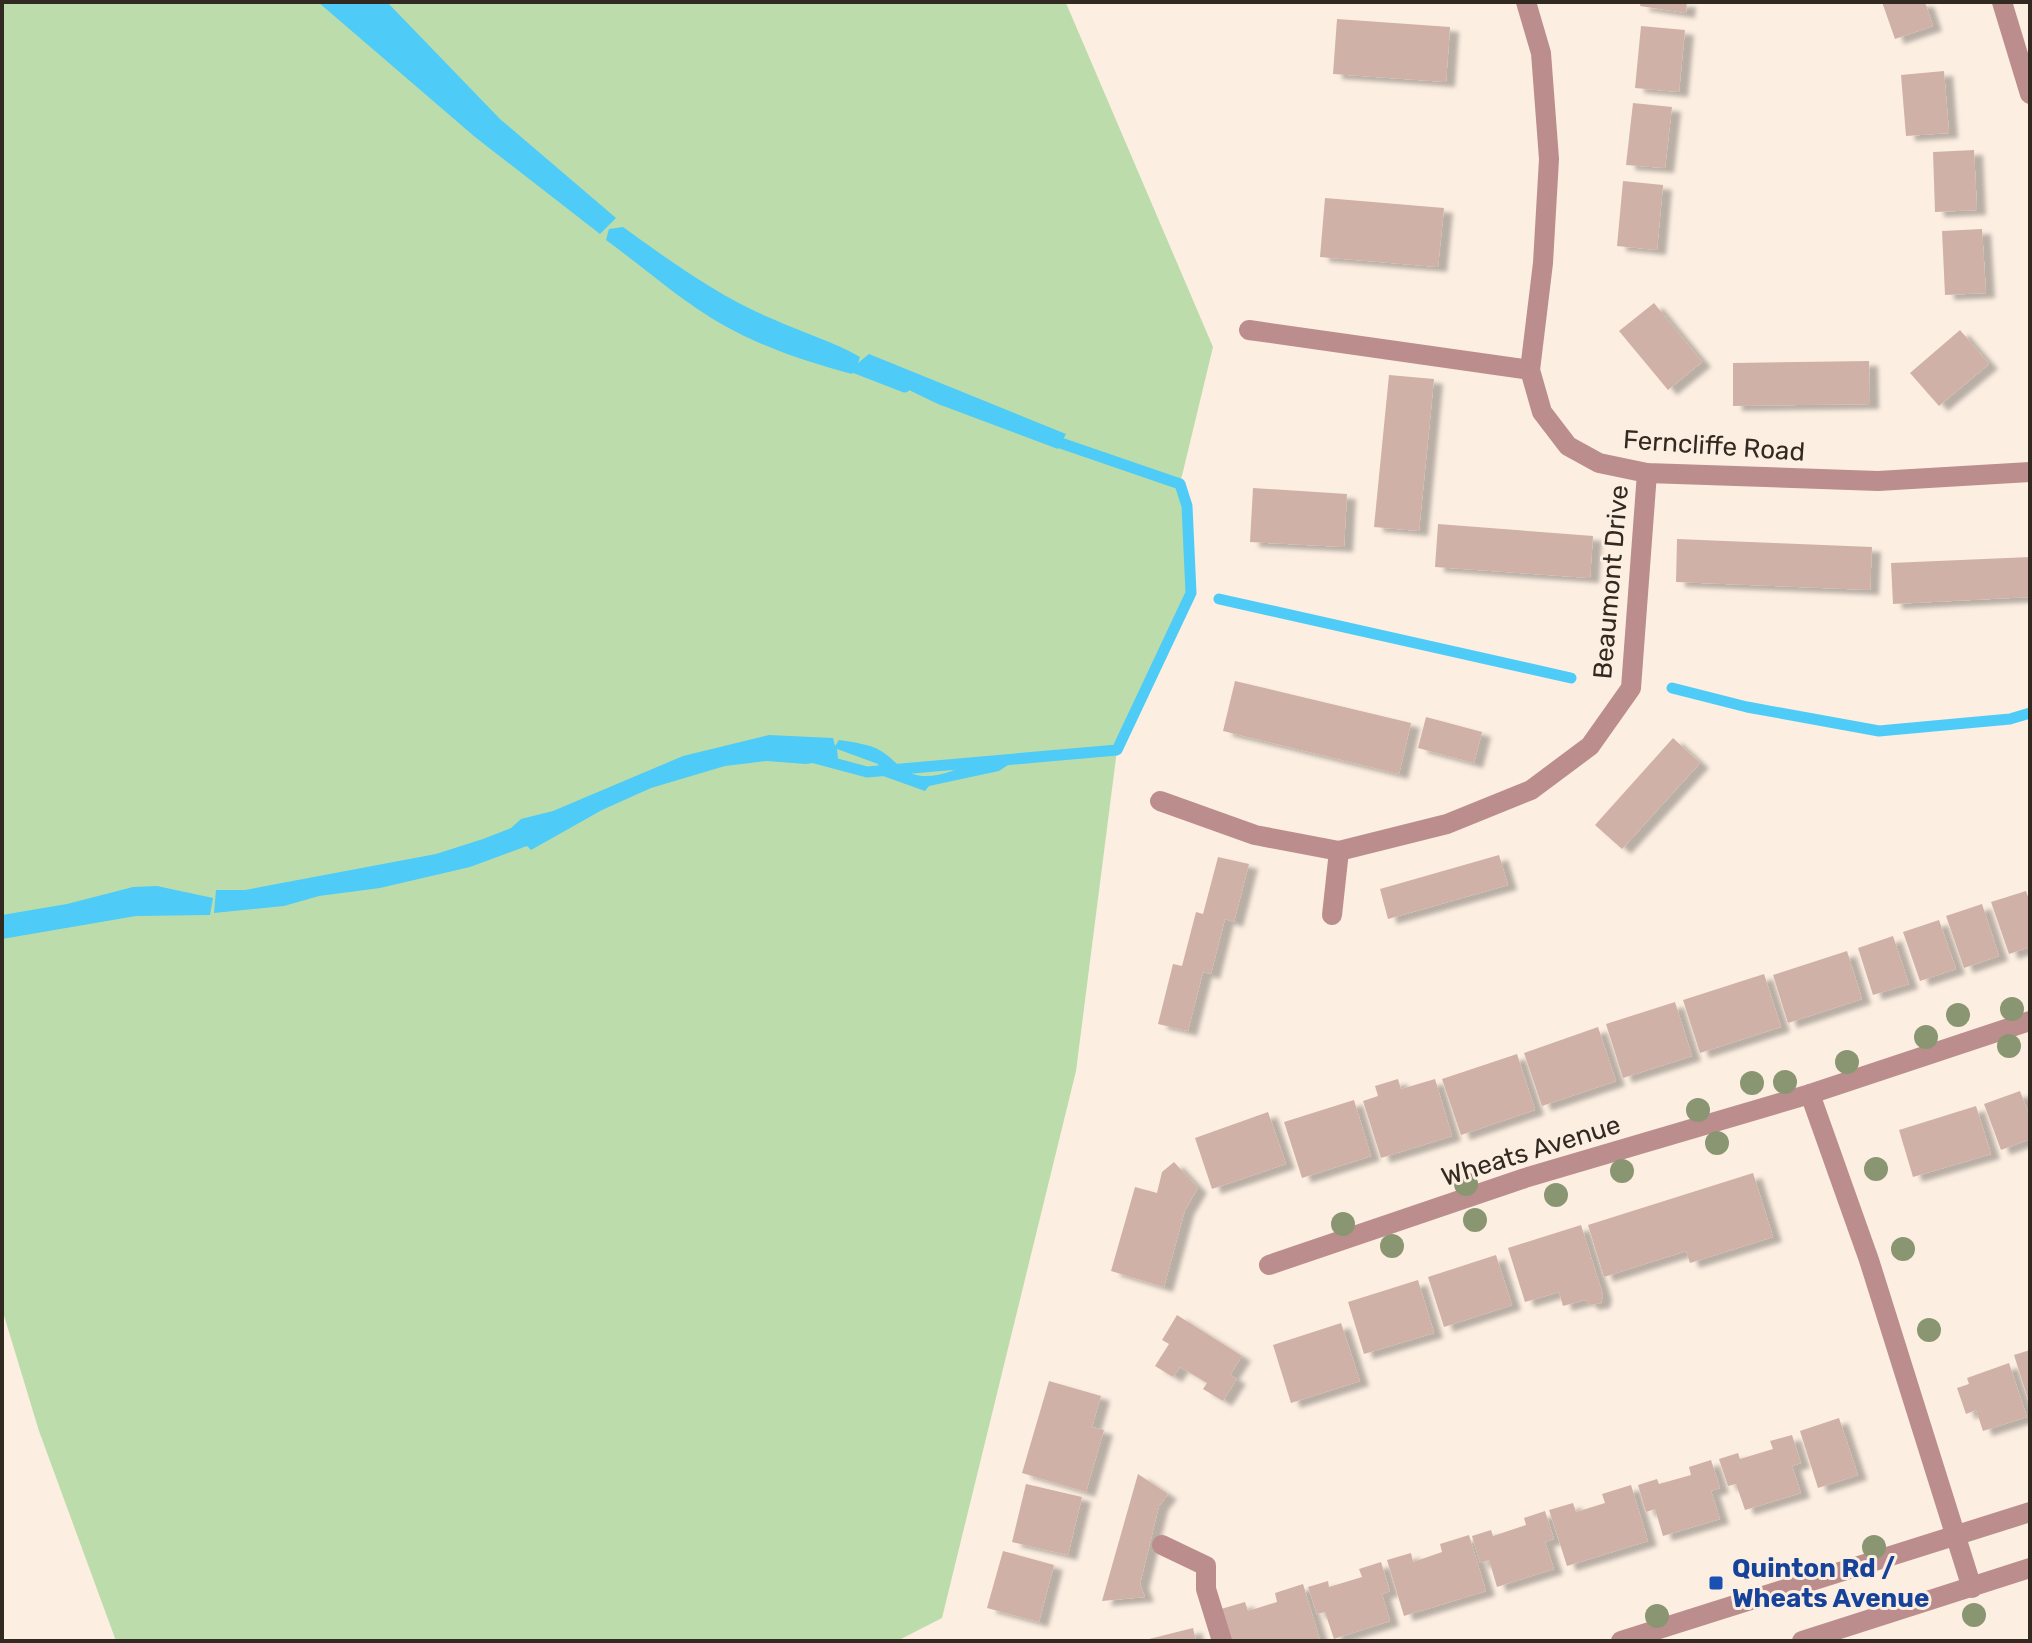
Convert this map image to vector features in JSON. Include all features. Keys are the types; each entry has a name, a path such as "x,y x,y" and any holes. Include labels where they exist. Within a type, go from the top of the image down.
{"street":[{"name":"Ferncliffe Road","path":"1526,2 1541,53 1549,159 1543,263 1530,370 1542,412 1568,446 1599,463 1647,473 1878,481 2030,472"},
{"path":"2002,2 2030,94"},
{"path":"1249,330 1530,370"},
{"name":"Beaumont Drive","path":"1160,801 1255,835 1339,851 1447,824 1531,790 1590,746 1631,688 1647,473"},
{"path":"1332,915 1339,851"},
{"name":"Wheats Avenue","path":"1269,1265 1525,1178 1810,1094 2030,1021"},
{"path":"1810,1094 1869,1260 1972,1588"},
{"path":"1621,1641 1956,1538 2030,1512"},
{"path":"1162,1545 1206,1566 1206,1589 1222,1641"},
{"path":"1802,1641 2030,1568"}],"green space":[{"path":"2,2 1066,3 1213,347 1180,484 1187,506 1191,593 1117,750 1076,1071 942,1618 897,1641 116,1641 39,1431 2,1309"}],"water":[{"path":"318,2 387,2 500,119 616,218 600,234 475,137"},
{"path":"623,227 716,290 755,311 849,351 860,357 858,363 869,354 1066,434 1058,449 938,404 857,365 852,374 755,341 694,307 606,240 609,229"},
{"path":"769,735 833,738 835,746 839,740 866,745 881,751 909,773 922,776 943,774 996,757 1006,756 1008,765 999,771 929,786 925,791 883,776 878,764 837,749 838,759 806,764 767,761 725,766 651,788 602,810 531,850 527,846 470,867 380,888 319,896 284,906 214,913 216,890 245,890 436,854 511,828 521,819 553,811 683,756"},
{"path":"157,886 213,898 210,915 136,916 2,939 2,915 67,904 133,887"}],"building":[{"path":"1641,2 1687,2 1686,13 1640,6"},
{"path":"1882,2 1925,2 1933,26 1895,39"},
{"path":"1337,19 1450,27 1446,82 1333,74"},
{"path":"1641,26 1685,30 1679,92 1635,88"},
{"path":"1944,71 1949,133 1906,136 1901,75"},
{"path":"1633,103 1672,107 1665,168 1626,165"},
{"path":"1974,150 1977,210 1935,212 1933,152"},
{"path":"1623,181 1663,185 1657,250 1617,246"},
{"path":"1325,198 1444,208 1438,267 1320,257"},
{"path":"1982,229 1986,293 1945,295 1942,231"},
{"path":"1654,303 1702,362 1668,390 1619,331"},
{"path":"1960,330 1989,364 1939,406 1910,373"},
{"path":"1869,361 1870,404 1733,406 1733,363"},
{"path":"1389,375 1434,379 1419,531 1374,527"},
{"path":"1253,488 1347,494 1344,547 1250,542"},
{"path":"1438,524 1593,536 1590,578 1435,567"},
{"path":"1677,539 1872,547 1870,590 1676,582"},
{"path":"2030,557 2030,597 1893,604 1891,563"},
{"path":"1235,681 1411,723 1399,774 1223,731"},
{"path":"1426,717 1482,732 1474,763 1418,748"},
{"path":"1673,738 1700,763 1622,849 1595,825"},
{"path":"1499,855 1508,885 1388,919 1380,889"},
{"path":"1218,857 1249,864 1234,922 1225,919 1211,974 1203,972 1188,1031 1158,1024 1173,964 1182,966 1196,912 1203,914"},
{"path":"2026,891 2030,903 2030,947 2009,954 1991,902"},
{"path":"1982,904 1999,956 1964,968 1946,916"},
{"path":"1939,920 1956,969 1920,981 1903,932"},
{"path":"1893,936 1909,984 1873,995 1858,948"},
{"path":"1847,951 1862,999 1788,1023 1773,975"},
{"path":"1764,974 1781,1027 1700,1053 1683,1000"},
{"path":"1675,1002 1692,1056 1623,1078 1606,1024"},
{"path":"1598,1027 1616,1081 1542,1106 1524,1053"},
{"path":"1517,1054 1535,1110 1461,1135 1442,1079"},
{"path":"1398,1079 1401,1089 1435,1079 1452,1136 1381,1158 1363,1101 1378,1096 1375,1086"},
{"path":"2020,1091 2030,1117 2030,1139 2001,1150 1984,1104"},
{"path":"1354,1100 1371,1156 1302,1178 1284,1122"},
{"path":"1976,1106 1991,1154 1913,1177 1899,1130"},
{"path":"1268,1112 1286,1164 1212,1189 1195,1138"},
{"path":"1174,1162 1198,1188 1185,1210 1164,1287 1111,1271 1135,1187 1157,1193 1162,1172"},
{"path":"1753,1173 1773,1237 1690,1263 1686,1251 1604,1277 1588,1225"},
{"path":"1581,1225 1603,1295 1601,1303 1590,1305 1585,1300 1563,1306 1559,1292 1525,1302 1508,1248"},
{"path":"1496,1255 1512,1305 1444,1327 1428,1277"},
{"path":"1418,1280 1434,1333 1364,1354 1348,1302"},
{"path":"1177,1315 1242,1356 1230,1375 1237,1379 1223,1401 1203,1389 1207,1383 1180,1367 1173,1377 1155,1366 1169,1344 1162,1340"},
{"path":"1341,1323 1360,1381 1291,1403 1273,1345"},
{"path":"2030,1350 2030,1402 2029,1402 2014,1355"},
{"path":"2009,1363 2027,1417 1983,1431 1976,1410 1966,1414 1957,1388 1969,1384 1967,1378"},
{"path":"1049,1381 1101,1396 1092,1427 1104,1430 1086,1492 1022,1473"},
{"path":"1839,1418 1858,1475 1818,1488 1800,1431"},
{"path":"1792,1435 1801,1463 1792,1466 1801,1493 1745,1510 1736,1484 1728,1486 1719,1459 1738,1453 1740,1459 1773,1449 1770,1441"},
{"path":"1711,1460 1720,1488 1711,1491 1720,1519 1663,1536 1655,1509 1646,1512 1638,1485 1657,1479 1659,1484 1691,1475 1689,1467"},
{"path":"1138,1474 1168,1494 1159,1506 1140,1584 1145,1597 1102,1601"},
{"path":"1026,1484 1082,1497 1068,1555 1012,1542"},
{"path":"1631,1485 1648,1541 1567,1566 1549,1510 1573,1503 1576,1512 1605,1503 1602,1494"},
{"path":"1545,1511 1554,1539 1545,1542 1554,1569 1497,1587 1489,1560 1480,1563 1472,1536 1491,1530 1493,1536 1526,1525 1524,1518"},
{"path":"1469,1535 1486,1591 1404,1616 1387,1560 1411,1553 1413,1562 1442,1552 1440,1544"},
{"path":"1003,1551 1054,1565 1039,1622 987,1608"},
{"path":"1381,1562 1390,1591 1382,1594 1390,1621 1334,1639 1325,1612 1317,1614 1308,1587 1328,1581 1329,1587 1362,1577 1359,1569"},
{"path":"1303,1584 1320,1640 1231,1641 1221,1609 1245,1602 1248,1611 1277,1602 1275,1593"},
{"path":"1193,1628 1196,1641 1145,1641 1145,1640"}],"waterway":[{"path":"843,363 905,387"},
{"path":"811,757 867,772 1117,750 1191,593 1187,506 1180,484 1049,439"},
{"path":"1219,599 1571,678"},
{"path":"1672,688 1747,707 1879,731 2010,719 2030,713"}],"place":[{"name":"Quinton Rd / Wheats Avenue","path":"1716,1583"}]}
